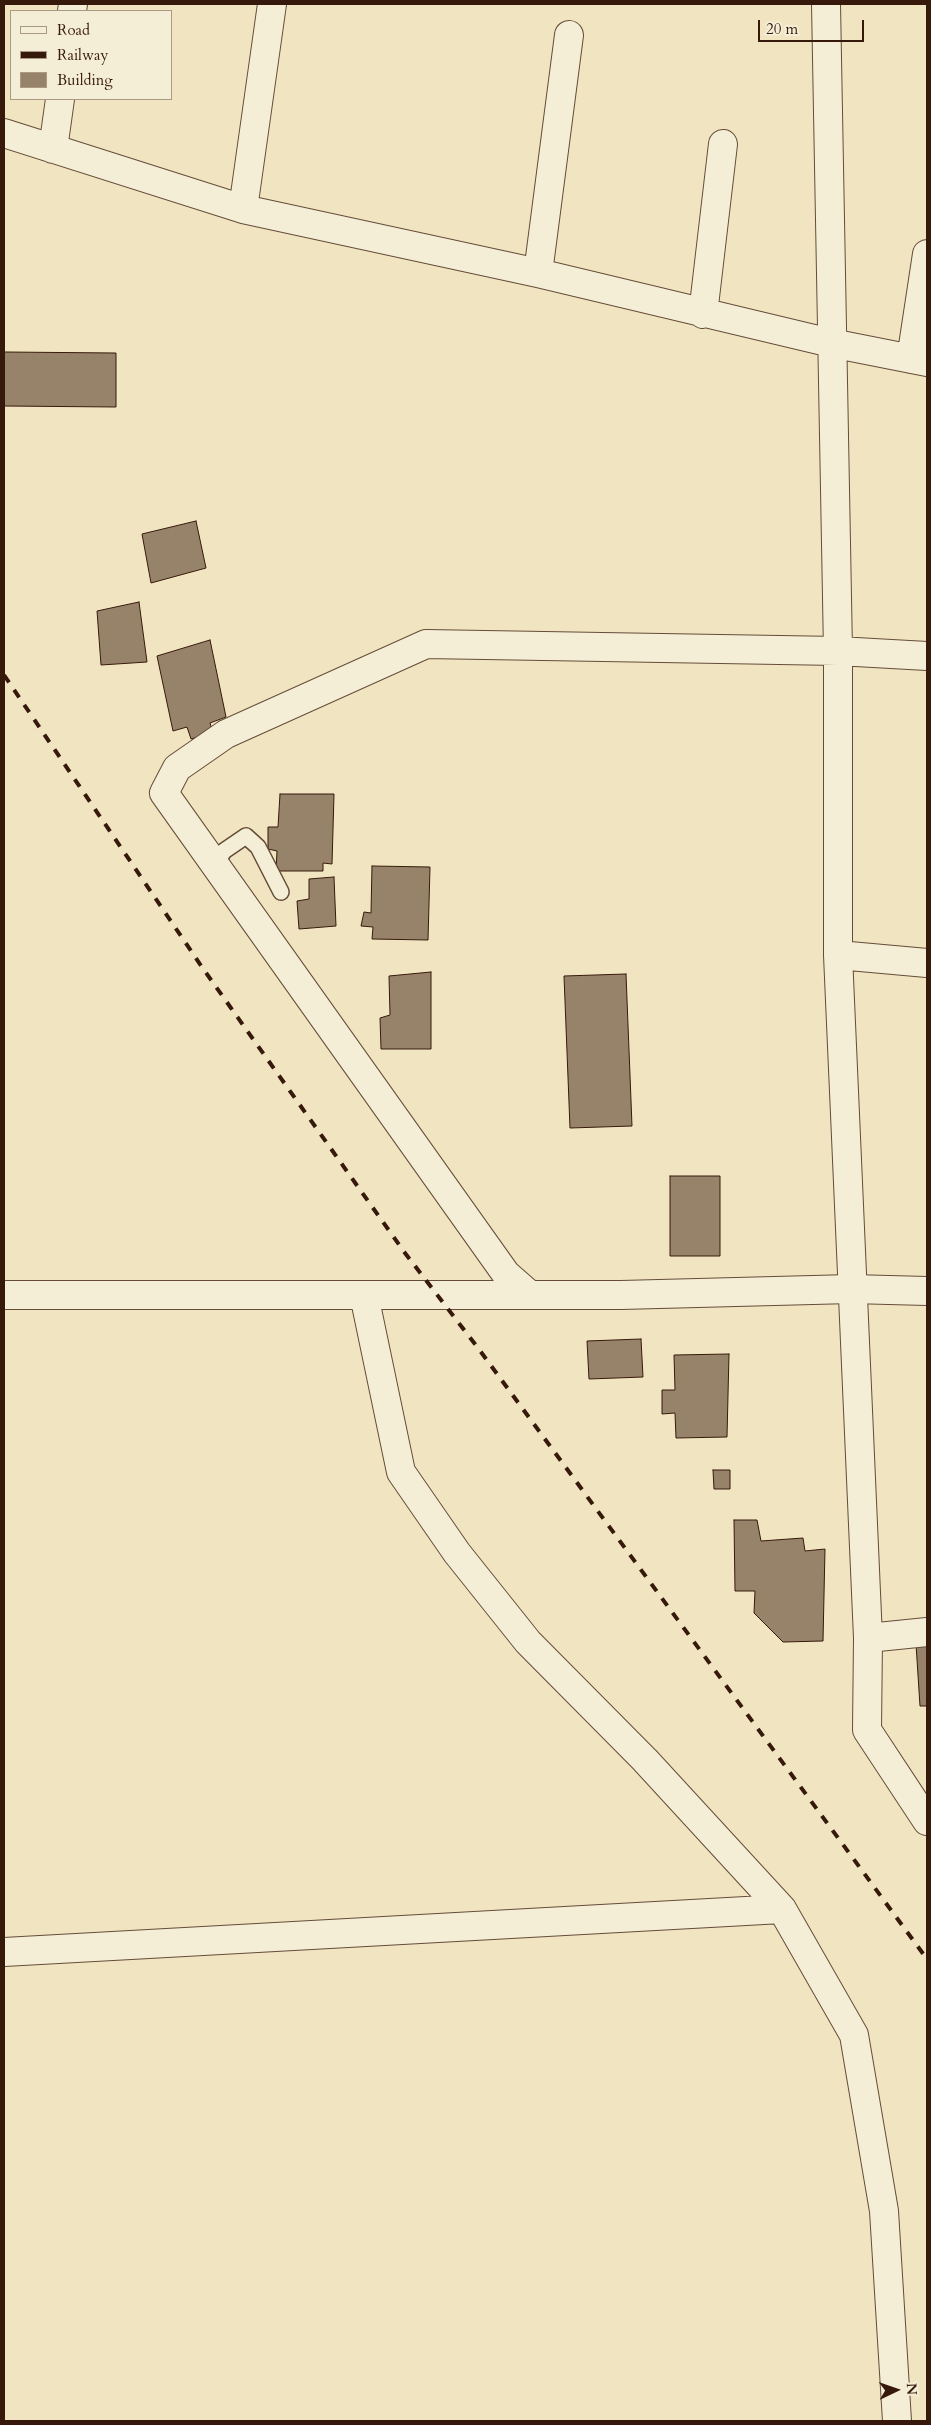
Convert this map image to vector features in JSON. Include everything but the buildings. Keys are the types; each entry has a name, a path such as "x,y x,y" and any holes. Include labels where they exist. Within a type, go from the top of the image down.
{"street":[{"path":"242,208 272,4"},
{"path":"826,4 838,651 838,955 851,1289 868,1638 867,1730 927,1821"},
{"path":"538,273 569,35"},
{"path":"53,149 60,100"},
{"path":"4,133 242,208 538,273 703,314 919,361 927,254"},
{"path":"703,314 723,144"},
{"path":"530,1295 506,1274 164,793 177,768 226,734 426,644 838,651 927,656"},
{"path":"838,955 927,963"},
{"path":"4,1295 530,1295 851,1289 927,1291"},
{"path":"364,1295 401,1472 457,1553 528,1642 645,1760 782,1909 854,2035 884,2211 897,2421"},
{"path":"868,1638 927,1632"},
{"path":"4,1952 782,1909"}],"lane":[{"path":"215,866 224,851 246,836 258,847 281,892"}],"railway":[{"path":"4,675 204,970 405,1253 478,1348 927,1959"}]}
